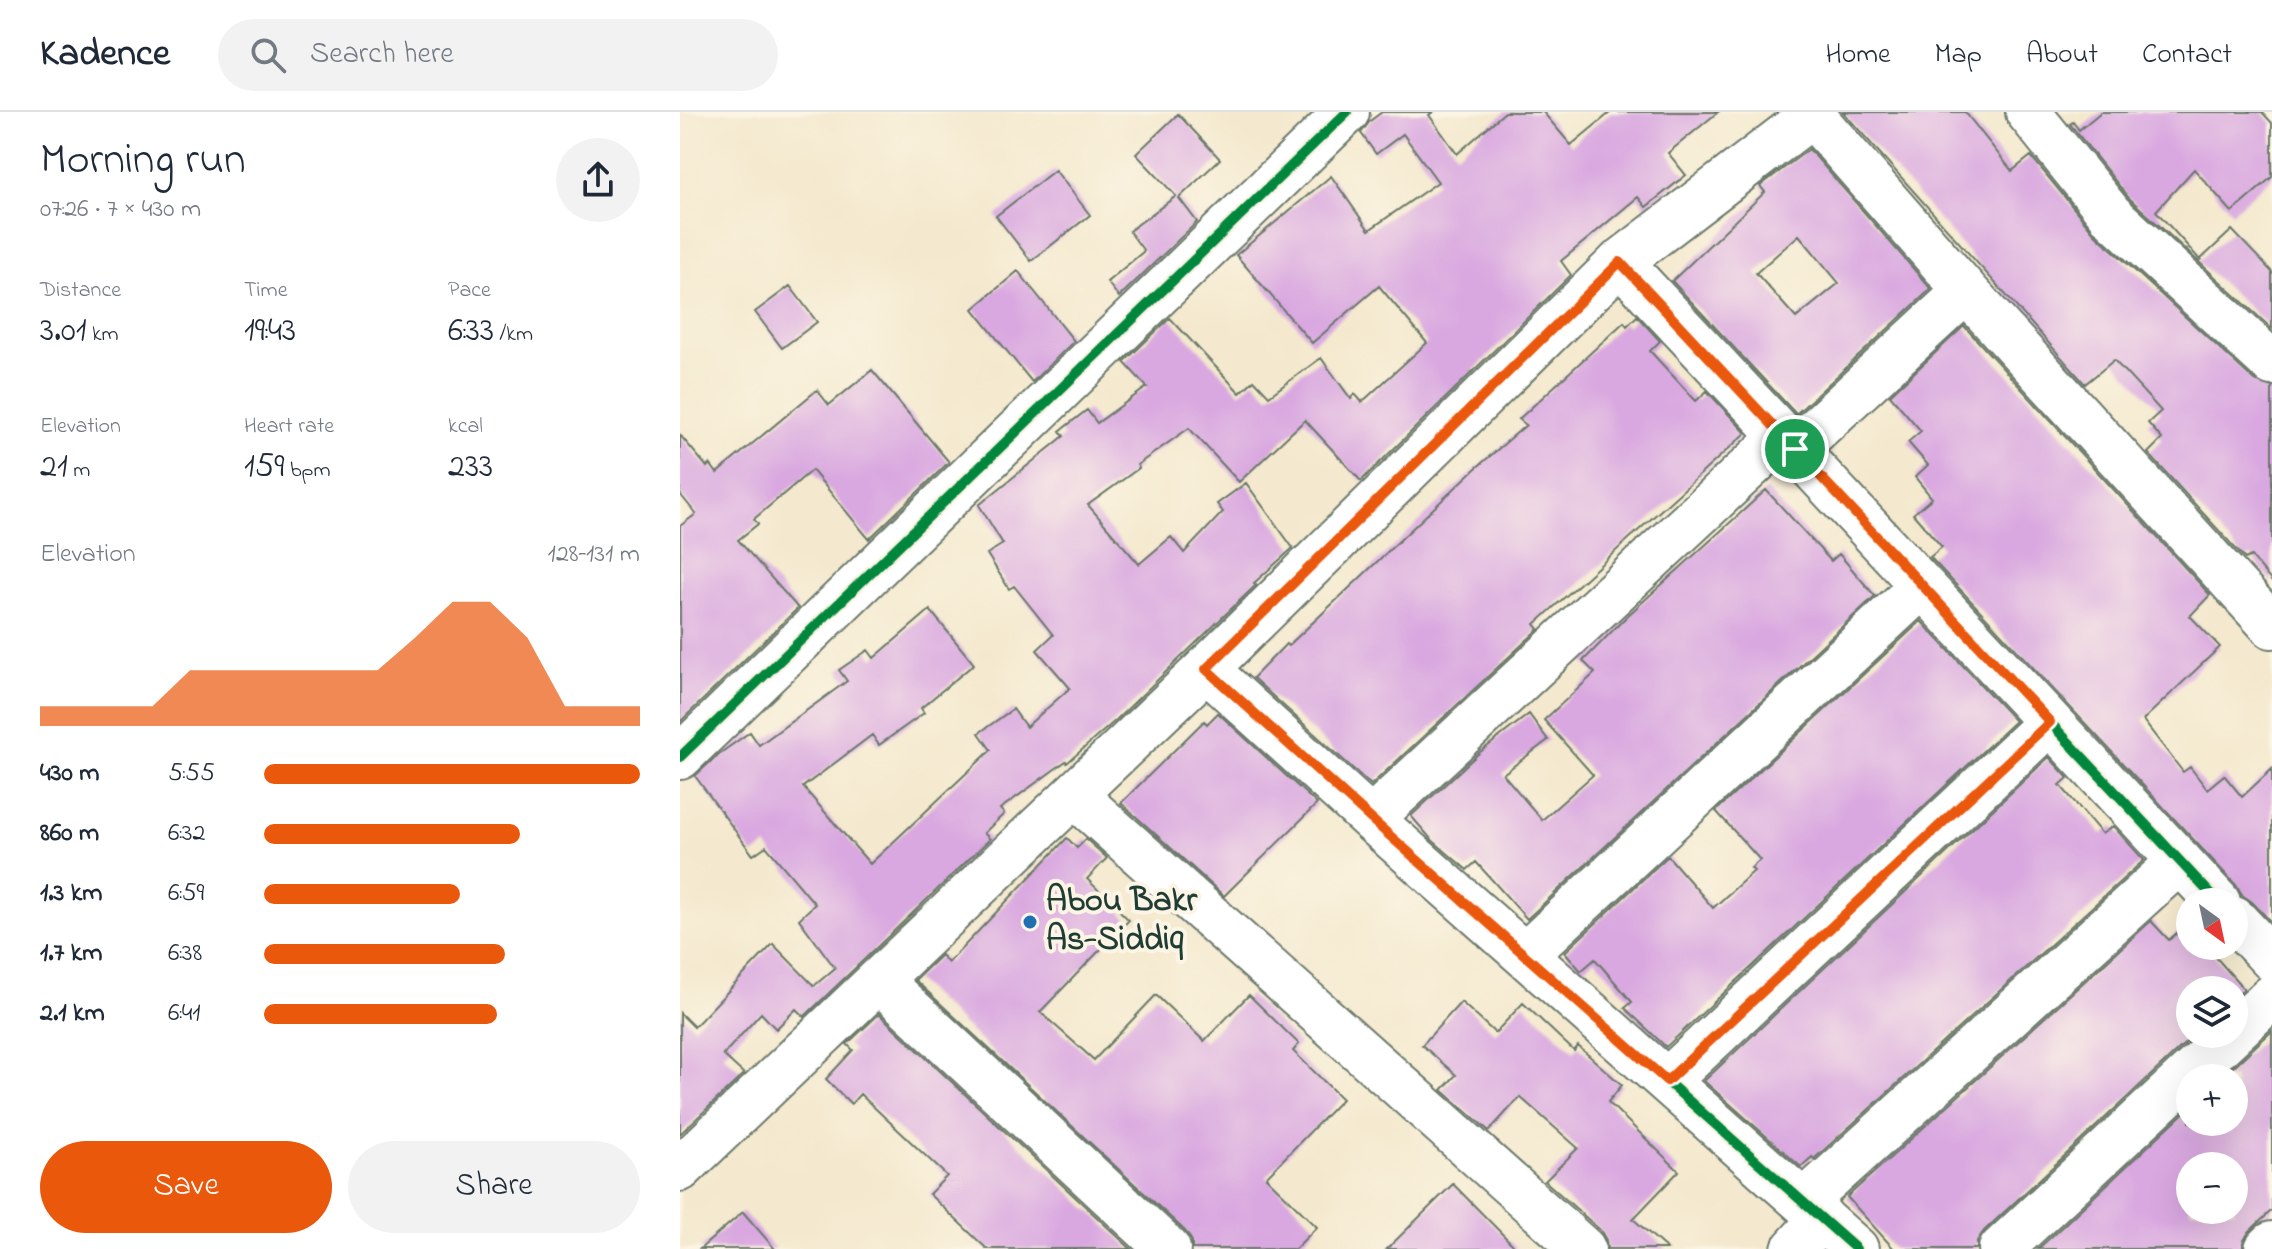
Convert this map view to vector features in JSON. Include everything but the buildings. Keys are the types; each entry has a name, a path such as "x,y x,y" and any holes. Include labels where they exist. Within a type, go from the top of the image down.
{"street":[{"path":"680,757 1347,112"},
{"path":"2028,112 2111,215 2272,363"},
{"path":"680,1169 1206,669 1620,262 1814,114 1966,291 2272,626"},
{"path":"1620,262 2205,888"},
{"path":"1371,819 1789,443 1966,291"},
{"path":"1525,955 1922,586"},
{"path":"1206,669 1667,1081 1807,1223 1856,1249"},
{"path":"1667,1081 2050,722"},
{"path":"1074,795 1583,1249"},
{"path":"1807,1223 2180,861"},
{"path":"2248,934 2272,959"},
{"path":"879,980 1168,1249"},
{"path":"2248,1019 2272,997"},
{"path":"2001,1249 2217,1048"},
{"path":"2267,1249 2272,1244"}],"cycle path":[{"path":"680,757 1347,112"},
{"path":"1620,262 2205,888"},
{"path":"1206,669 1856,1249"}],"place":[{"name":"Abou Bakr As-Siddiq","path":"1030,922"}],"route":[{"path":"1620,262 1795,449 2050,722 1667,1081 1206,669 1620,262"}]}
